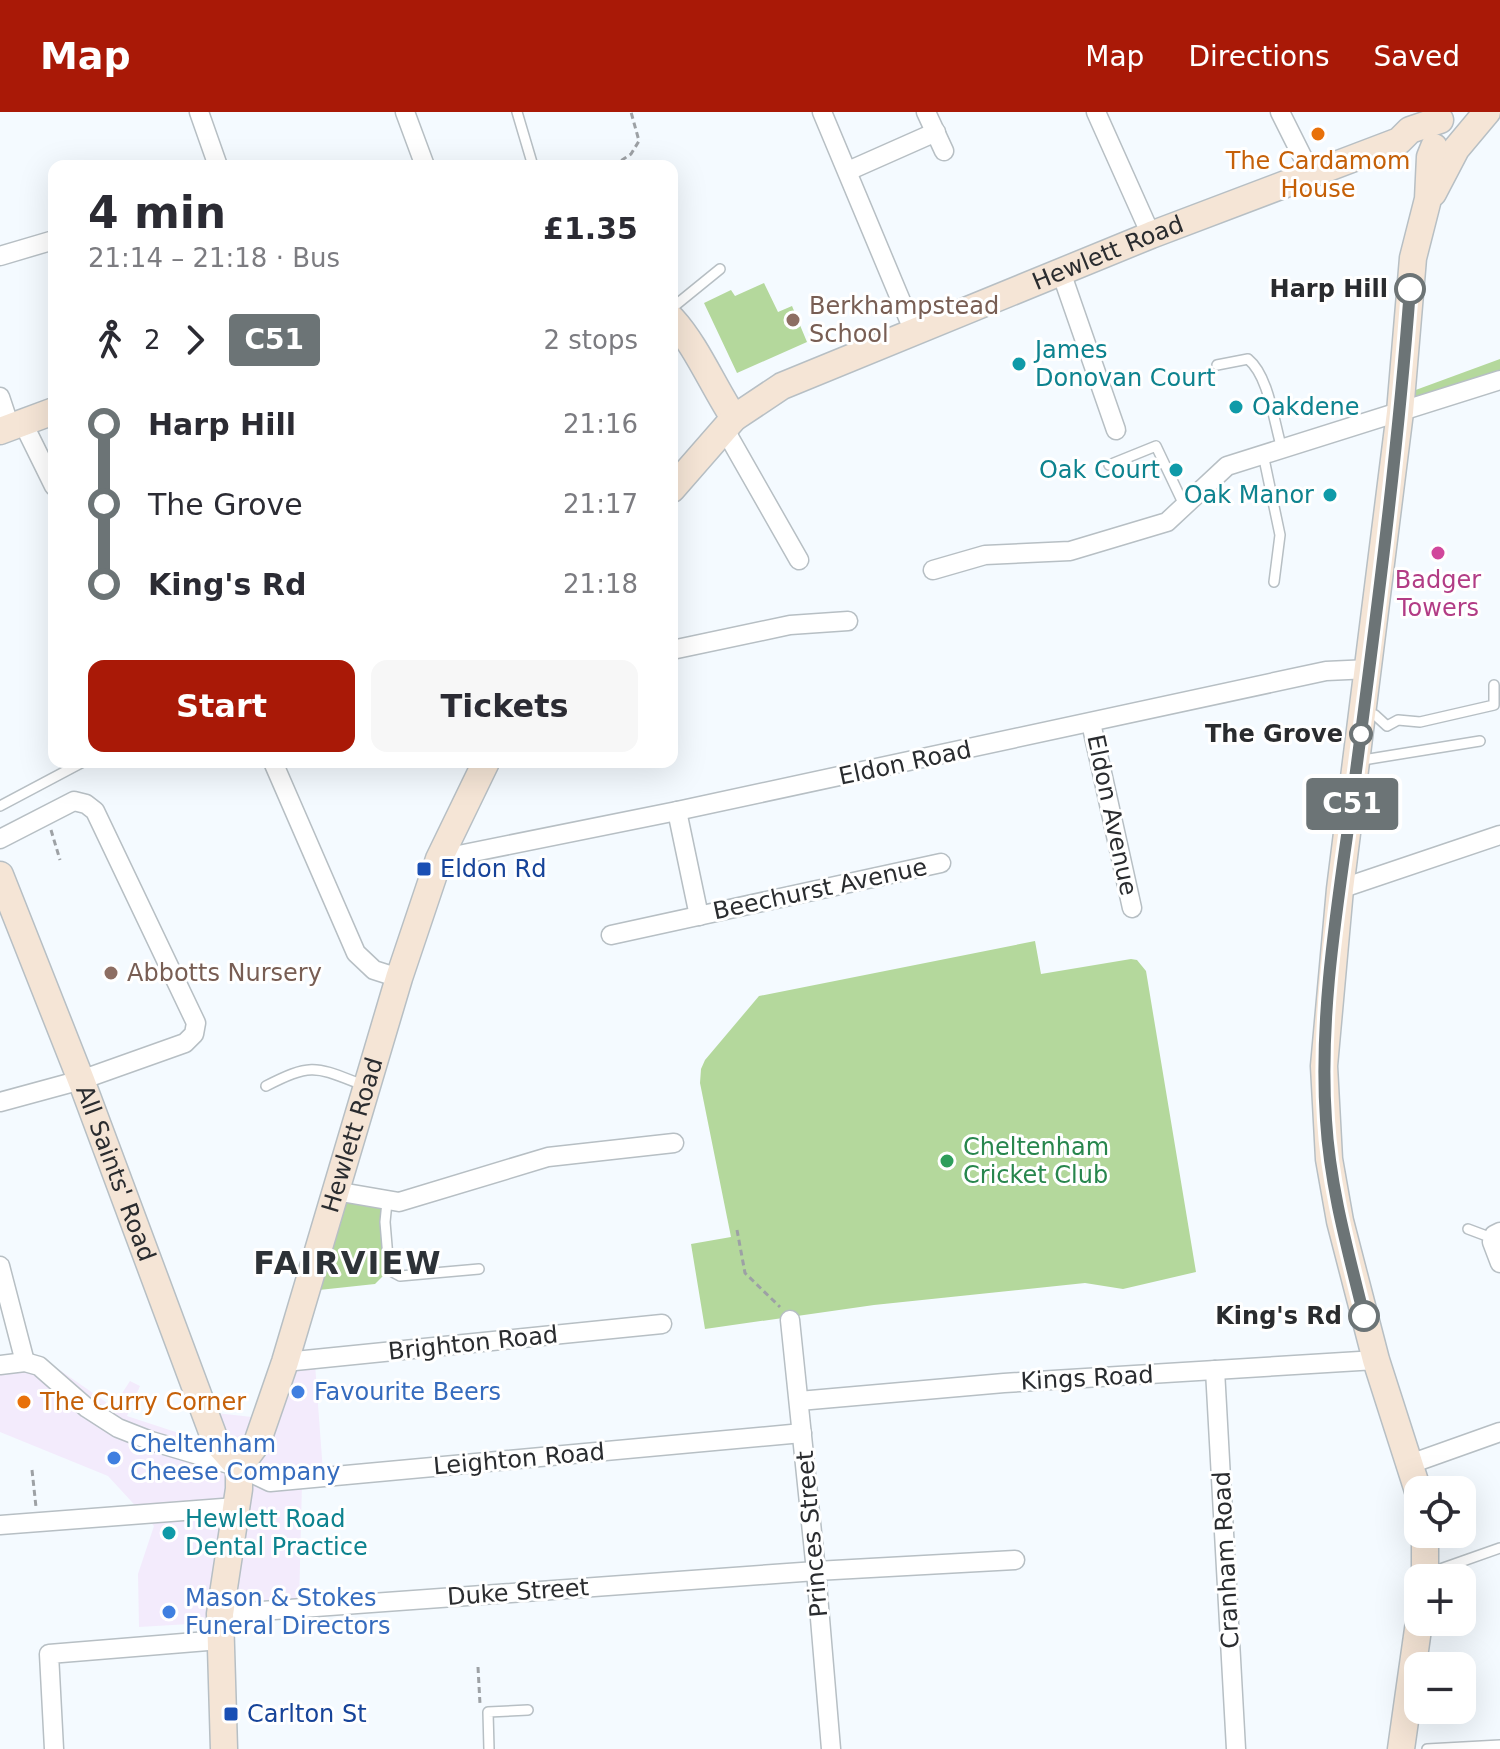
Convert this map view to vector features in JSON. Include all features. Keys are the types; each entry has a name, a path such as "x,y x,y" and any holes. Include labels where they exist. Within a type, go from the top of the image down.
{"street":[{"path":"199,112 216,160"},
{"path":"405,112 423,160"},
{"path":"822,112 914,332"},
{"path":"926,112 944,151"},
{"path":"1096,112 1151,235"},
{"path":"1280,112 1311,174"},
{"path":"1414,1476 1376,1360 1340,1221 1326,1121 1325,1038 1340,889 1400,412 1413,258 1428,199 1430,157 1447,133 1487,112"},
{"name":"Hewlett Road","path":"678,482 728,423 782,386 1151,235 1399,141 1410,130 1447,133"},
{"path":"848,171 936,132"},
{"path":"0,256 48,242"},
{"path":"1061,272 1116,430"},
{"path":"678,327 695,351 713,387 728,423 729,437 799,560"},
{"path":"933,570 985,555 1070,551 1167,522 1227,466 1500,380"},
{"path":"0,397 11,427 48,478"},
{"path":"11,427 48,413"},
{"path":"678,649 790,625 848,621"},
{"name":"Eldon Road","path":"439,859 1326,671 1370,669"},
{"name":"Eldon Avenue","path":"1091,723 1132,908"},
{"path":"276,768 356,953 374,970 399,978"},
{"name":"Hewlett Road","path":"224,1749 220,1627 239,1467 257,1443 285,1362 399,978 439,859 483,768"},
{"path":"0,839 74,801 86,804 95,811 196,1023 194,1034 185,1043 81,1080 0,1102"},
{"name":"Beechurst Avenue","path":"677,811 699,916"},
{"path":"1340,889 1500,835"},
{"name":"Beechurst Avenue","path":"611,935 941,863"},
{"name":"All Saints' Road","path":"0,875 81,1080 215,1440 239,1467"},
{"path":"335,1191 399,1202 548,1157 674,1143"},
{"path":"1496,1235 1500,1263"},
{"path":"0,1266 25,1362 0,1365"},
{"name":"Princes Street","path":"790,1320 831,1749"},
{"name":"Brighton Road","path":"285,1362 662,1324"},
{"name":"Kings Road","path":"799,1401 1004,1383 1376,1360"},
{"name":"Leighton Road","path":"25,1362 45,1370 72,1397 118,1428 239,1467 270,1482 802,1433"},
{"name":"Cranham Road","path":"1215,1370 1236,1749"},
{"path":"1410,1464 1500,1432"},
{"path":"0,1525 236,1507"},
{"name":"Duke Street","path":"54,1749 49,1654 220,1627 816,1571 1015,1560"},
{"path":"1401,1749 1417,1636"}],"lane":[{"path":"517,112 531,160"},
{"path":"678,303 720,269"},
{"path":"1217,365 1248,359 1256,366 1262,377 1282,449"},
{"path":"1109,465 1156,446 1184,506"},
{"path":"1263,454 1280,535 1274,582"},
{"path":"1364,711 1375,715 1387,726 1398,720 1430,721 1494,705 1494,685"},
{"path":"1357,761 1480,741"},
{"path":"0,806 72,768"},
{"path":"266,1086 314,1068 366,1086"},
{"path":"387,1202 385,1222 389,1270 400,1276 479,1269"},
{"path":"1468,1229 1496,1235"},
{"path":"1458,1564 1500,1548"},
{"path":"489,1749 488,1712 528,1710"},
{"path":"1427,1749 1500,1745"}],"path":[{"path":"622,160 631,154 639,141 631,112"},
{"path":"46,815 60,860"},
{"path":"737,1230 745,1273 790,1320"},
{"path":"32,1470 38,1522"},
{"path":"478,1667 480,1712 488,1712"}],"shaded area":[{"path":"41,1357 113,1407 130,1381 140,1386 127,1416 200,1440 207,1412 252,1417 285,1369 315,1364 323,1472 302,1483 299,1605 223,1622 139,1627 138,1574 154,1526 108,1476 0,1432 0,1359"}],"green space":[{"path":"764,283 778,312 792,306 807,342 737,373 704,303 731,290 735,296"},
{"path":"1500,359 1500,380 1400,412 1402,395"},
{"name":"Cheltenham Cricket Club","path":"1035,941 1041,974 1131,959 1137,960 1146,971 1196,1272 1123,1289 1085,1283 874,1305 705,1329 691,1244 731,1237 700,1083 701,1069 705,1060 759,996"},
{"path":"335,1191 387,1202 389,1270 375,1284 319,1290"}],"bus line":[{"name":"C51","path":"1364,1316 1340,1221 1329,1159 1325,1038 1340,889 1400,412 1410,289"}],"place":[{"name":"The Cardamom House","path":"1318,134"},
{"name":"Harp Hill","path":"1410,289"},
{"name":"Berkhampstead School","path":"793,320"},
{"name":"James Donovan Court","path":"1019,364"},
{"name":"Oakdene","path":"1236,407"},
{"name":"Oak Court","path":"1176,470"},
{"name":"Oak Manor","path":"1330,495"},
{"name":"Badger Towers","path":"1438,553"},
{"name":"The Grove","path":"1361,734"},
{"name":"Eldon Rd","path":"424,869"},
{"name":"Abbotts Nursery","path":"111,973"},
{"name":"Cheltenham Cricket Club","path":"947,1161"},
{"name":"King's Rd","path":"1364,1316"},
{"name":"Favourite Beers","path":"298,1392"},
{"name":"The Curry Corner","path":"24,1402"},
{"name":"Cheltenham Cheese Company","path":"114,1458"},
{"name":"Hewlett Road Dental Practice","path":"169,1533"},
{"name":"Mason & Stokes Funeral Directors","path":"169,1612"},
{"name":"Carlton St","path":"231,1714"}],"district":[{"name":"FAIRVIEW","path":"348,1263"}]}
